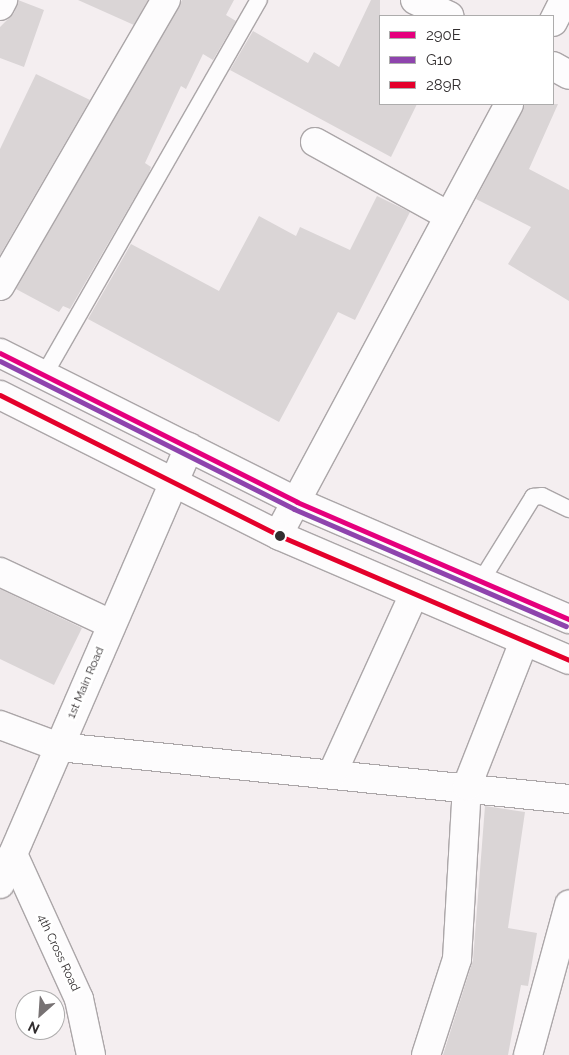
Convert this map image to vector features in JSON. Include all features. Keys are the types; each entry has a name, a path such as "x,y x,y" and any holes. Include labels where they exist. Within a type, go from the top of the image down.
{"street":[{"path":"0,6 3,0"},
{"path":"0,286 166,0"},
{"path":"416,0 448,15"},
{"path":"554,20 564,0"},
{"path":"554,67 569,75"},
{"path":"278,535 508,105"},
{"path":"315,142 449,216"},
{"path":"0,353 297,502 569,619"},
{"path":"0,395 278,535 569,660"},
{"name":"1st Main Road","path":"0,884 172,481 189,447"},
{"path":"0,572 111,624"},
{"path":"332,774 414,594"},
{"path":"426,1055 457,959 467,786 524,641"},
{"path":"0,725 59,747 467,786 569,799"},
{"name":"4th Cross Road","path":"13,854 79,999 91,1055"},
{"path":"528,1055 562,963 569,906"}],"lane":[{"path":"44,374 259,0"},
{"path":"481,581 533,497 542,496 569,509"}],"building":[{"path":"18,0 44,10 24,67 0,58 0,27 14,13"},
{"path":"78,0 148,0 134,25"},
{"path":"182,0 234,0 226,15 236,21 213,60 203,54 186,89 181,86 145,163 151,167 149,173 70,309 63,306 59,312 16,289"},
{"path":"371,0 380,0 379,105 417,105 391,157 230,70 253,31 308,63 314,52 339,67"},
{"path":"36,74 90,100 0,255 0,149"},
{"path":"558,104 529,169 569,190 569,301 508,264 531,227 476,199 524,105"},
{"path":"377,196 410,212 355,320 338,312 279,422 88,319 131,244 219,291 259,216 296,236 300,227 350,250"},
{"path":"0,589 82,628 54,685 0,659"},
{"path":"485,806 525,812 508,928 537,933 528,986 521,985 508,1055 443,1055 473,960"}],"transit line":[{"name":"290E","path":"0,353 297,502 569,619"},
{"name":"G10","path":"0,361 294,509 566,626"},
{"name":"289R","path":"0,395 280,536 569,660"}]}
